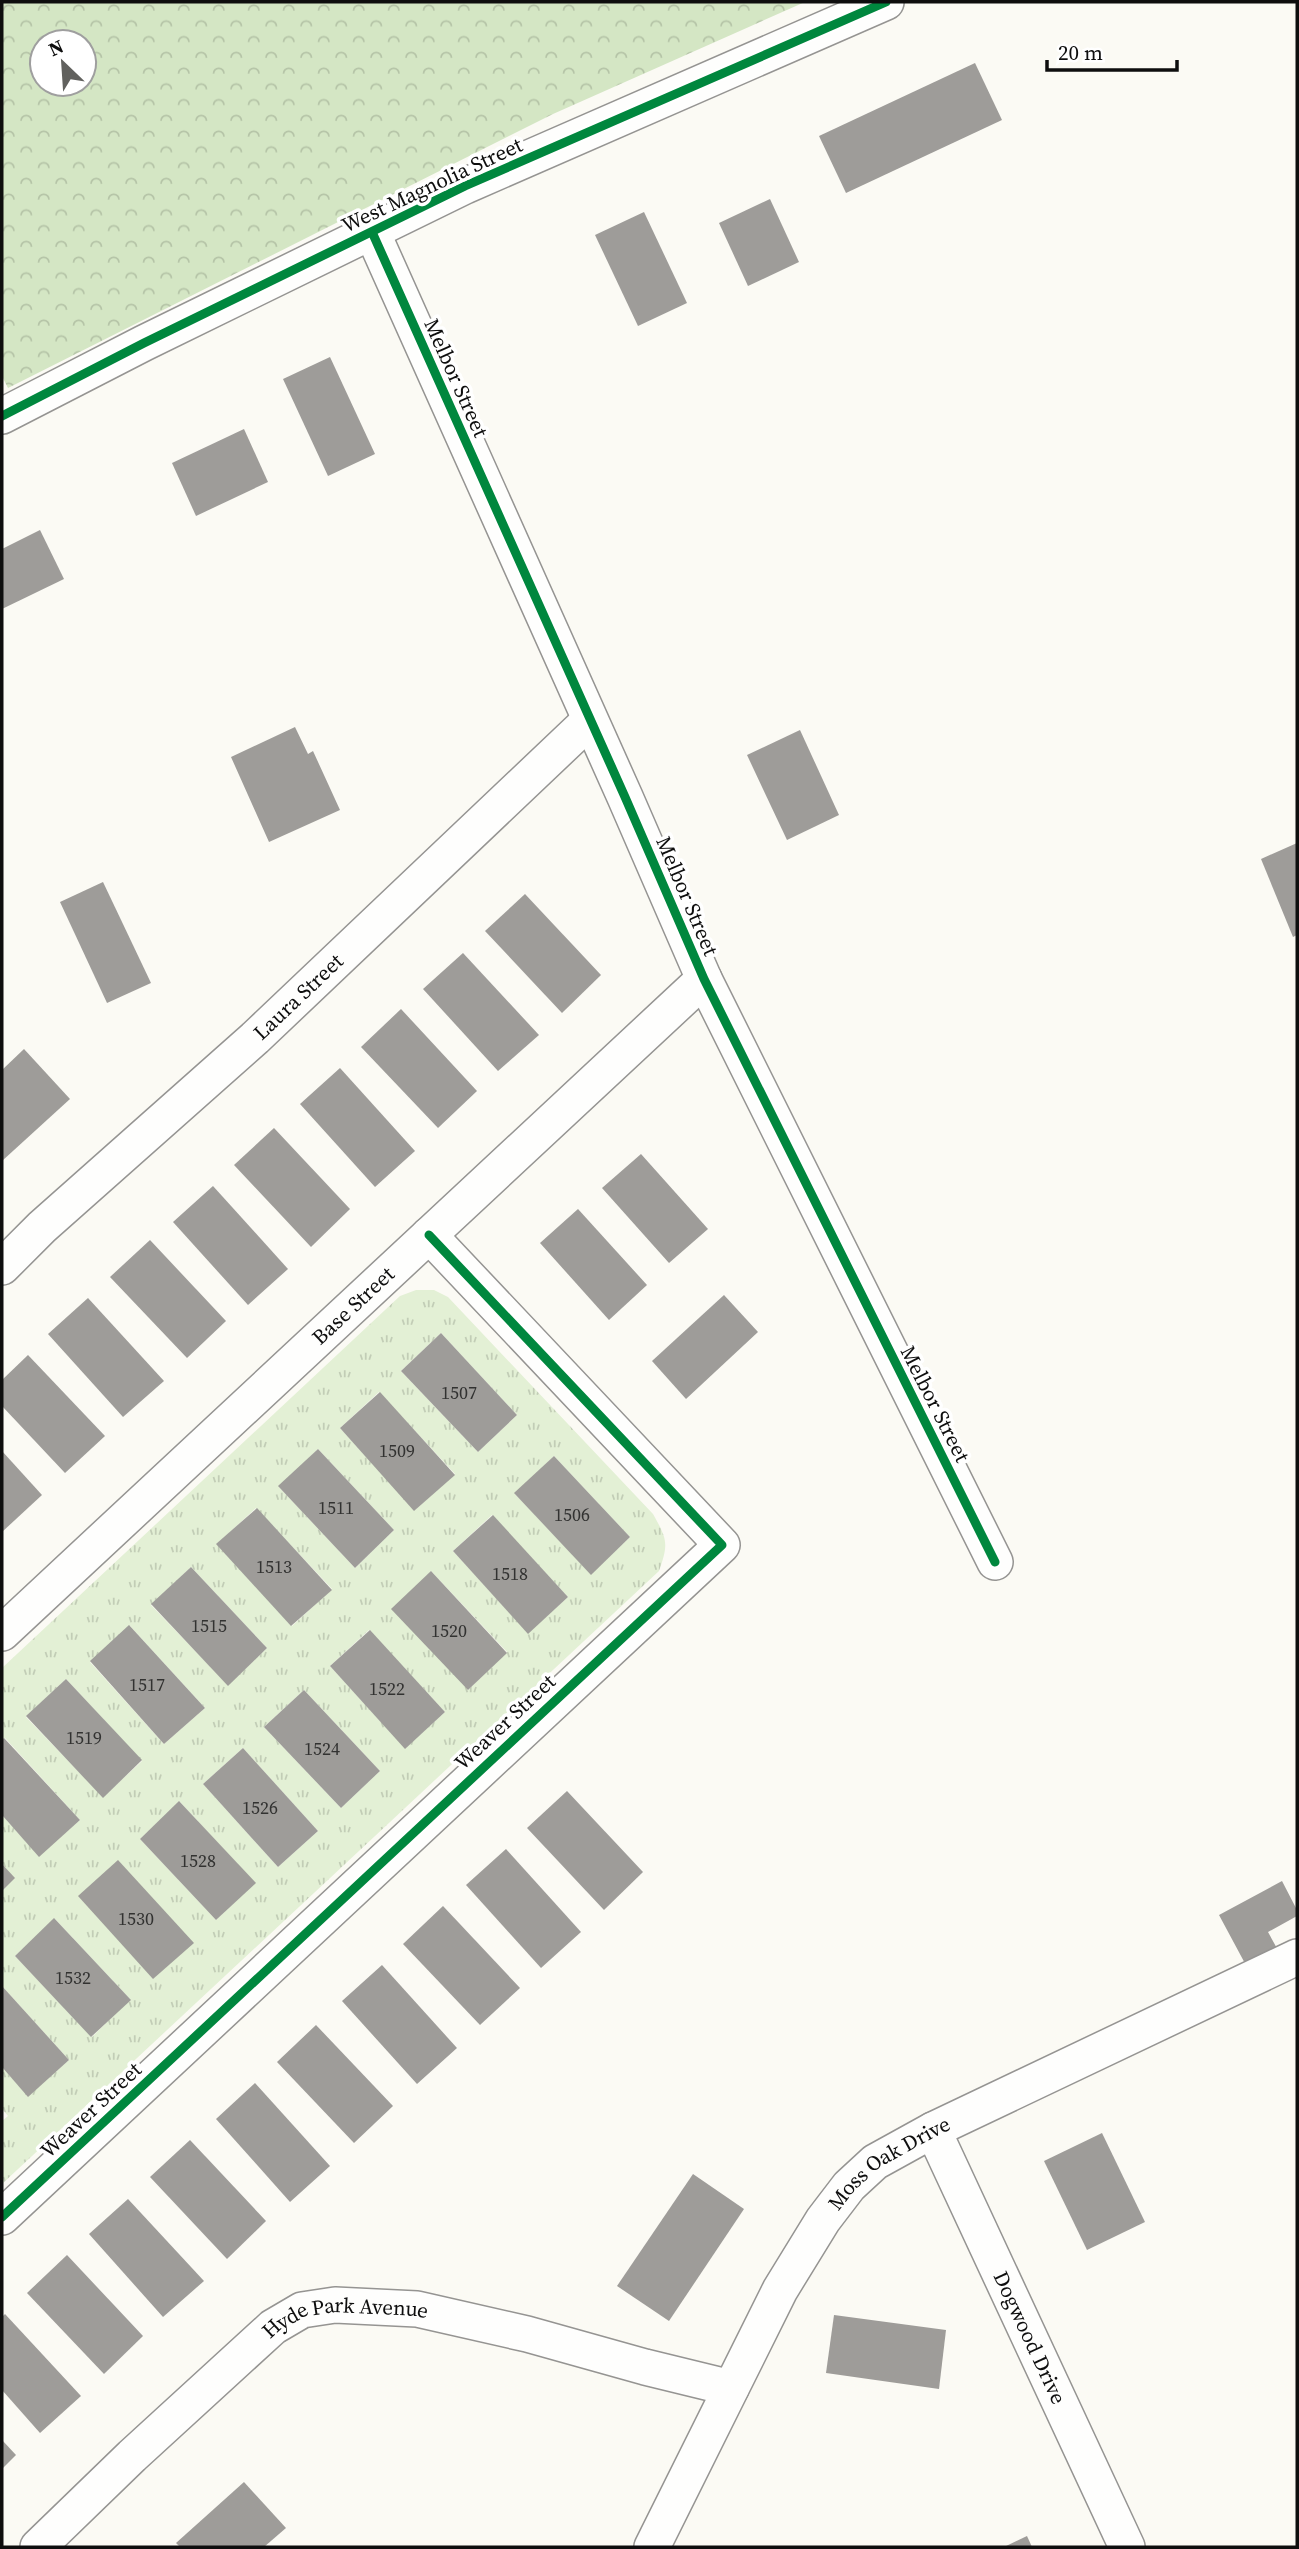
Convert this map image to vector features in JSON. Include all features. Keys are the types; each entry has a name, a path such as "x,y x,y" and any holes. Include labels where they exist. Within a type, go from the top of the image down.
{"street":[{"name":"West Magnolia Street","path":"2,416 144,343 465,186 886,2"},
{"name":"Melbor Street","path":"372,232 704,979 995,1562"},
{"name":"Laura Street","path":"2,1267 42,1227 255,1038 589,721"},
{"name":"Base Street","path":"2,1633 704,979"},
{"name":"Weaver Street","path":"2,2217 722,1545 429,1235"},
{"name":"Moss Oak Drive","path":"652,2547 780,2290 823,2220 849,2186 874,2162 933,2130 1297,1957"},
{"name":"Dogwood Drive","path":"933,2130 1127,2547"},
{"name":"Hyde Park Avenue","path":"38,2547 132,2456 273,2327 302,2310 335,2305 417,2309 527,2334 731,2388"}],"green space":[{"path":"2,2 805,2 553,114 8,388 2,376"},
{"path":"416,1290 434,1290 448,1297 653,1514 665,1541 659,1571 2,2184 2,2121 8,2116 2,2109 2,2067 28,2096 69,2060 2,1986 2,1891 14,1878 2,1864 2,1815 39,1856 80,1820 5,1738 2,1740 2,1668 400,1296","holes":["441,1333 517,1415 478,1452 401,1371","379,1392 455,1474 415,1510 340,1428","318,1449 394,1530 355,1568 279,1487","554,1456 630,1537 591,1574 515,1494","256,1508 332,1589 292,1626 217,1544","492,1515 568,1597 528,1633 453,1551","191,1567 267,1648 228,1685 151,1605","431,1571 507,1652 468,1690","130,1626 205,1708 164,1744 90,1662","369,1630 445,1712 405,1748 330,1666","66,1679 142,1761 103,1797 26,1717","304,1690 380,1771 341,1808 264,1727","243,1748 318,1831 278,1867 203,1784","180,1802 255,1883 216,1920 140,1839","55,1919 130,1999 92,2037 15,1956"]}],"building":[{"path":"975,63 1002,120 846,193 819,136"},
{"path":"770,199 799,262 748,286 719,223"},
{"path":"644,212 687,303 638,326 595,235"},
{"path":"330,357 375,454 328,476 283,379"},
{"path":"244,429 268,482 196,516 172,463"},
{"path":"40,530 64,579 2,609 2,549"},
{"path":"295,727 308,754 313,751 340,810 269,842 231,757"},
{"path":"800,730 839,815 787,840 747,755"},
{"path":"1297,843 1297,935 1293,937 1261,859"},
{"path":"103,882 151,983 107,1003 60,902"},
{"path":"525,894 601,975 562,1013 485,931"},
{"path":"463,953 539,1035 498,1071 423,989"},
{"path":"401,1009 477,1091 438,1128 361,1047"},
{"path":"24,1049 70,1099 2,1161 2,1070"},
{"path":"340,1068 415,1151 375,1187 300,1104"},
{"path":"274,1128 350,1209 311,1247 234,1165"},
{"path":"641,1154 708,1229 669,1263 602,1188"},
{"path":"213,1186 288,1269 248,1305 173,1222"},
{"path":"578,1209 647,1285 609,1320 540,1243"},
{"path":"150,1240 226,1321 187,1358 110,1277"},
{"path":"724,1295 758,1332 686,1399 652,1361"},
{"path":"88,1298 164,1381 123,1417 48,1334"},
{"path":"441,1333 517,1415 478,1452 401,1371"},
{"path":"28,1355 105,1436 65,1473 2,1406 2,1380"},
{"path":"380,1392 455,1475 414,1511 340,1428"},
{"path":"318,1449 394,1530 355,1568 278,1486"},
{"path":"2,1451 42,1495 2,1532"},
{"path":"554,1456 630,1537 591,1575 514,1493"},
{"path":"257,1508 332,1590 291,1626 216,1544"},
{"path":"493,1515 568,1597 528,1634 453,1551"},
{"path":"191,1567 267,1648 228,1686 151,1604"},
{"path":"431,1571 507,1653 468,1690 391,1609"},
{"path":"129,1625 205,1708 164,1744 90,1661"},
{"path":"370,1630 445,1712 405,1749 330,1666"},
{"path":"66,1679 142,1760 103,1798 26,1716"},
{"path":"304,1690 380,1771 341,1808 264,1727"},
{"path":"4,1738 80,1820 39,1857 2,1815"},
{"path":"243,1748 318,1831 278,1867 203,1784"},
{"path":"567,1791 643,1872 604,1910 527,1828"},
{"path":"179,1801 256,1883 216,1920 140,1839"},
{"path":"506,1849 581,1932 541,1968 466,1885"},
{"path":"118,1860 194,1943 153,1979 78,1896"},
{"path":"2,1864 15,1878 2,1891"},
{"path":"1282,1881 1297,1910 1297,1916 1268,1932 1279,1952 1248,1969 1219,1915"},
{"path":"443,1906 520,1988 480,2025 403,1944"},
{"path":"54,1918 131,2000 91,2037 15,1956"},
{"path":"382,1965 457,2048 417,2084 342,2001"},
{"path":"2,1986 69,2060 28,2097 2,2067"},
{"path":"316,2025 393,2106 354,2143 277,2062"},
{"path":"255,2083 330,2166 290,2202 216,2119"},
{"path":"1102,2133 1145,2222 1087,2250 1044,2161"},
{"path":"190,2140 266,2221 227,2259 150,2177"},
{"path":"693,2174 744,2209 669,2321 617,2286"},
{"path":"128,2199 204,2281 163,2317 89,2234"},
{"path":"67,2255 143,2336 104,2374 27,2293"},
{"path":"5,2314 81,2396 40,2433 2,2390 2,2317"},
{"path":"834,2315 946,2330 939,2389 826,2373"},
{"path":"2,2440 16,2455 2,2469"},
{"path":"244,2482 286,2528 264,2547 180,2547 176,2543"},
{"path":"1027,2536 1032,2547 1004,2547"}],"cycle path":[{"path":"2,416 144,343 465,186 886,2"},
{"path":"372,232 704,979 995,1562"},
{"path":"2,2217 722,1545 429,1235"}]}
